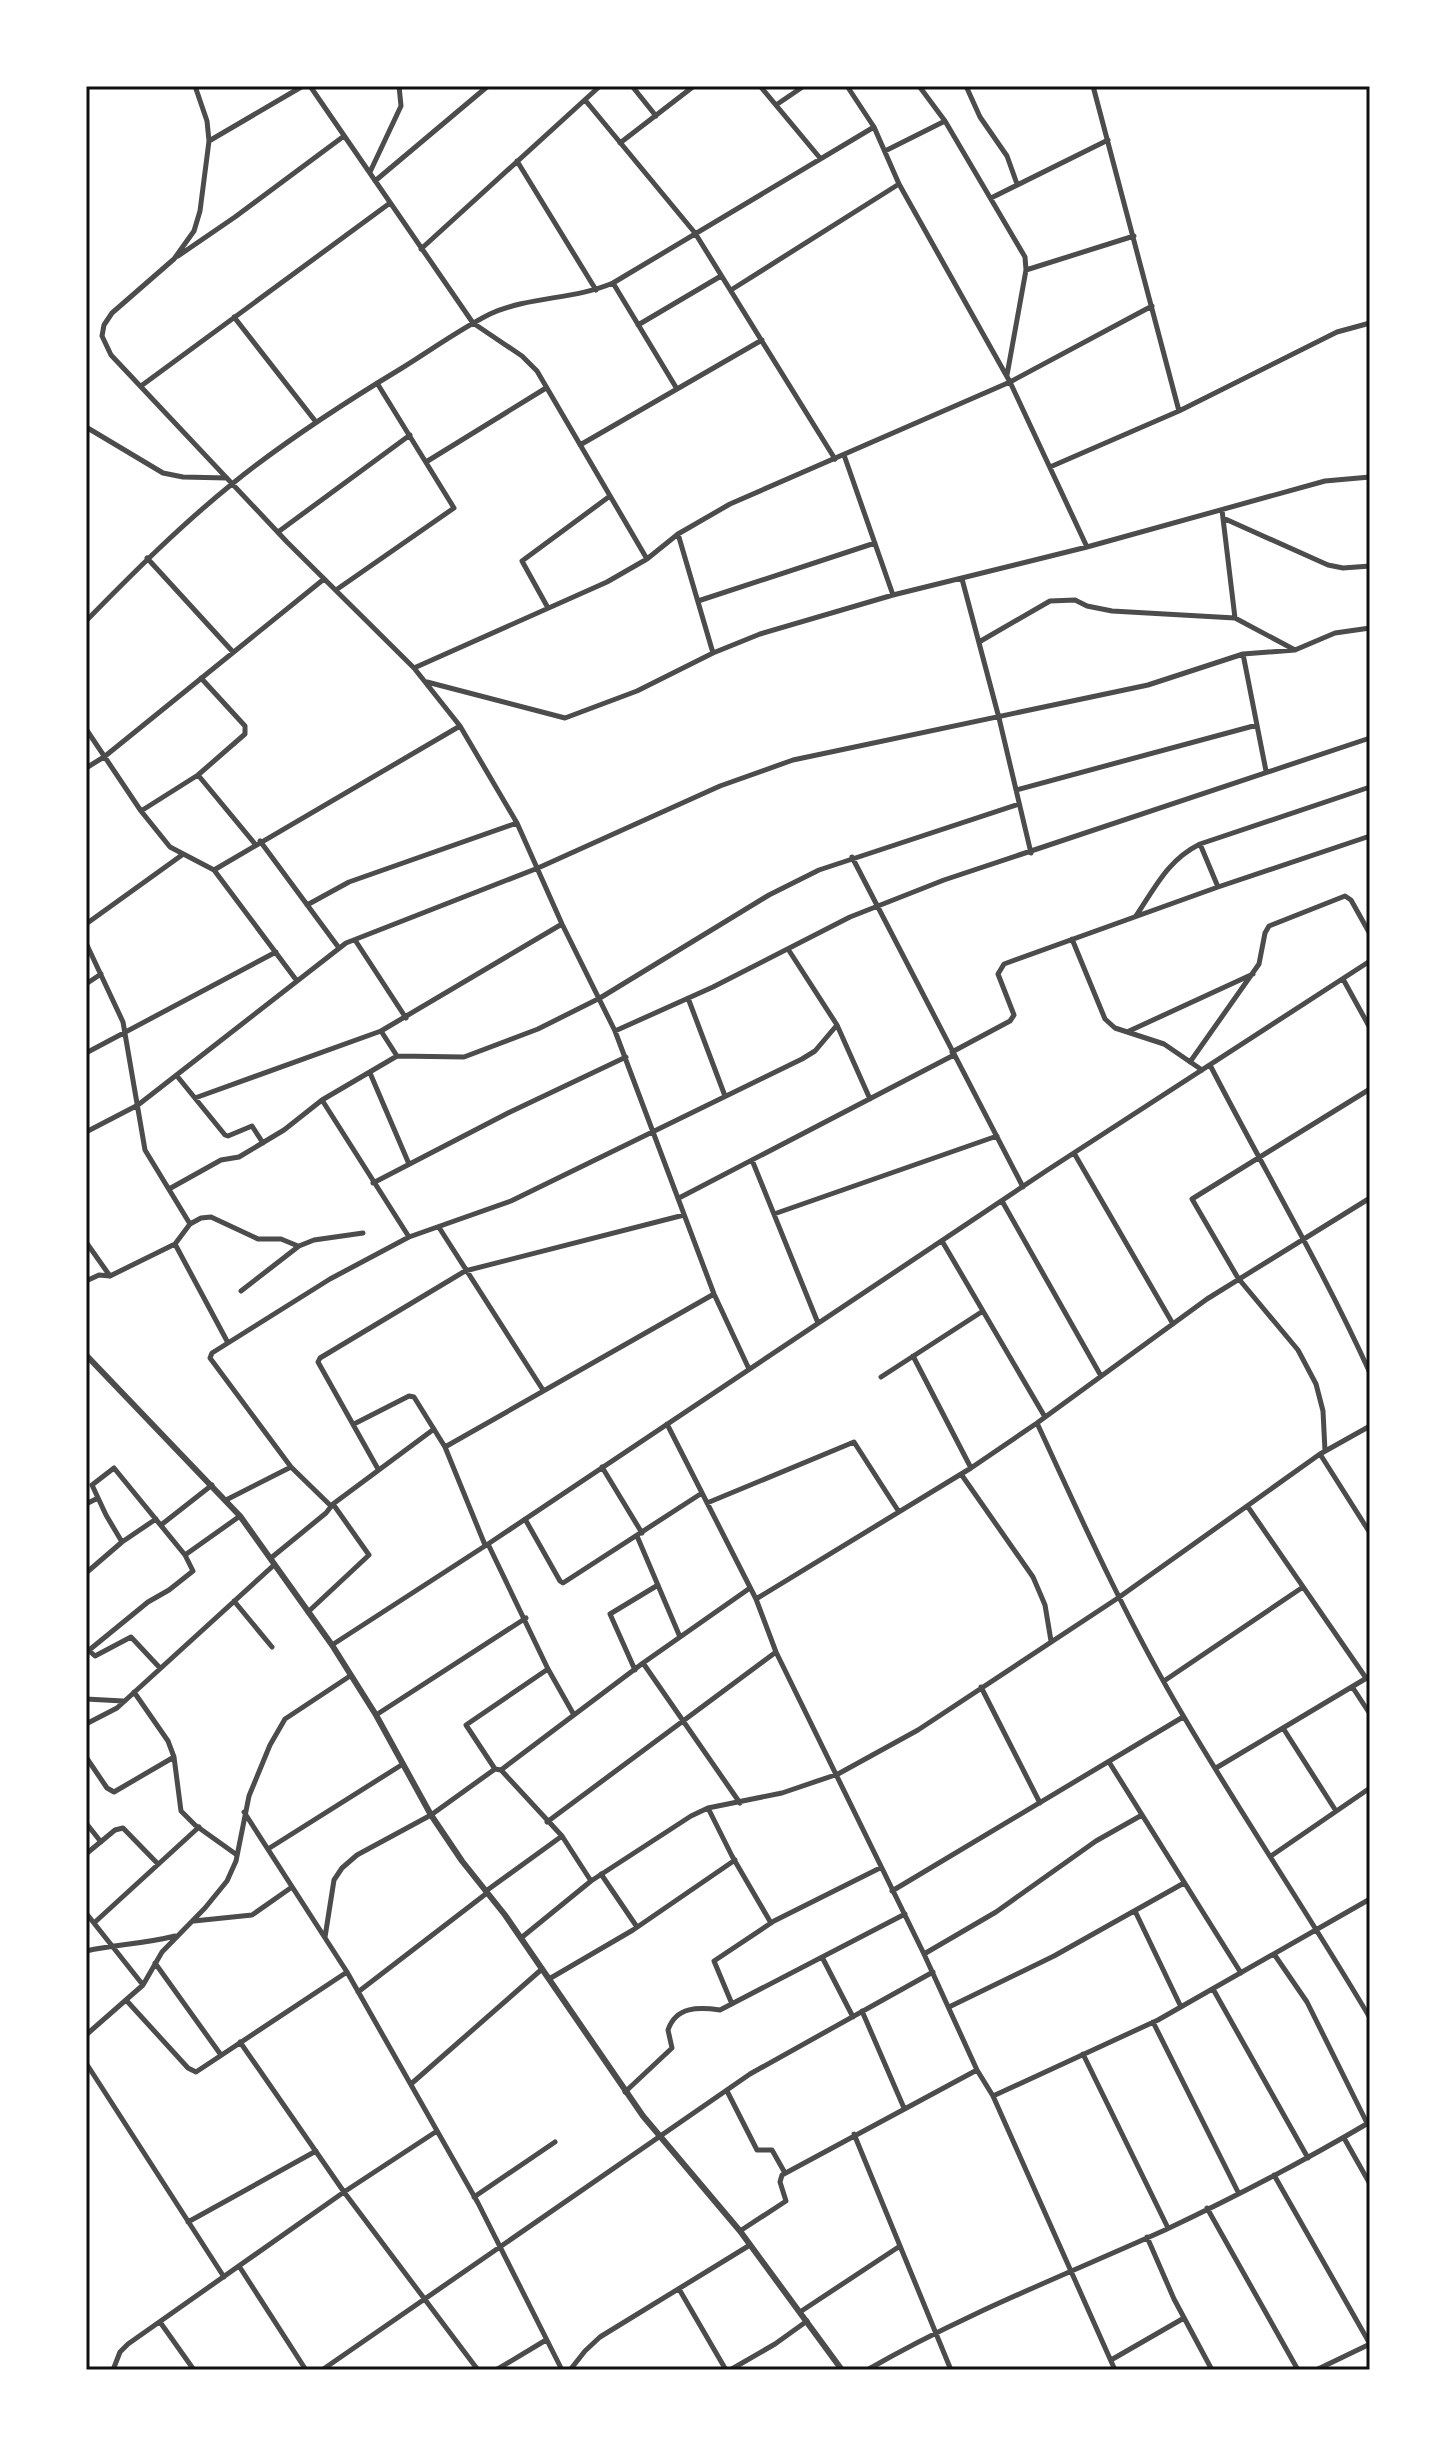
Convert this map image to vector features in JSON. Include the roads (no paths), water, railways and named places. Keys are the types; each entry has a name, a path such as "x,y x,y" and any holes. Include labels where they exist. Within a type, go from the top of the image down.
{"street":[{"path":"174,259 194,231 197,221 209,141 207,121 195,86"},
{"path":"209,141 303,86"},
{"path":"310,86 473,323 522,356 537,371 647,559"},
{"path":"369,173 401,106 399,86"},
{"path":"375,181 488,86"},
{"path":"421,249 600,86"},
{"path":"632,86 656,116"},
{"path":"620,143 694,86"},
{"path":"760,86 820,158"},
{"path":"776,105 804,86"},
{"path":"847,86 874,127 899,184 1008,379 1087,547"},
{"path":"919,86 945,121 1025,257 1026,270 1008,379"},
{"path":"966,86 980,117 1007,156 1017,184"},
{"path":"1093,86 1179,411"},
{"path":"585,100 695,233 835,459"},
{"path":"885,152 945,121"},
{"path":"86,621 147,558 230,481 377,383 473,323 525,301 581,295 613,283 874,127"},
{"path":"344,136 174,259 112,313 104,325 102,336 111,355 278,532 414,668 460,726 517,823 615,1031 714,1294 749,1369"},
{"path":"990,198 1108,140"},
{"path":"517,161 596,290"},
{"path":"730,290 899,184"},
{"path":"141,386 390,203"},
{"path":"1026,270 1134,236"},
{"path":"638,325 721,276"},
{"path":"613,283 677,389"},
{"path":"414,668 607,582 647,559 678,534 730,504 1008,379 1152,306"},
{"path":"234,317 316,422"},
{"path":"1050,467 1179,411 1337,332 1370,323"},
{"path":"580,445 762,340"},
{"path":"336,590 453,511 454,505 377,383"},
{"path":"426,462 546,388"},
{"path":"86,427 163,473 230,481"},
{"path":"278,532 410,435"},
{"path":"844,455 893,595"},
{"path":"426,681 565,718 637,691 713,653 760,634 893,595 1087,547 1325,481 1370,477"},
{"path":"548,608 522,561 610,496"},
{"path":"1222,510 1235,618"},
{"path":"1223,518 1328,565 1343,568 1370,566"},
{"path":"678,534 713,653"},
{"path":"698,601 875,543"},
{"path":"147,558 233,652"},
{"path":"86,768 104,757 324,579"},
{"path":"962,579 1031,853"},
{"path":"979,642 1050,601 1062,599 1075,600 1099,610 1235,618 1295,650"},
{"path":"86,1132 138,1105 339,948 538,868 720,786 781,764 1148,685 1243,654 1295,650 1335,633 1370,628"},
{"path":"1243,654 1266,771"},
{"path":"141,811 198,775 247,730 201,678"},
{"path":"1016,790 1257,725"},
{"path":"214,870 460,726"},
{"path":"86,729 141,811 170,847 214,870 297,981"},
{"path":"615,1031 876,907 944,880 1370,738"},
{"path":"198,775 257,843 339,948"},
{"path":"1136,917 1172,862 1182,853 1200,844 1370,787"},
{"path":"169,1189 221,1160 239,1157 263,1143 322,1100 397,1056 467,1056 538,1029 600,998 769,895 852,857 1019,804"},
{"path":"307,905 349,882 517,823"},
{"path":"679,1198 870,1099 1010,1021 1014,1015 998,974 1004,964 1370,836"},
{"path":"1200,844 1218,887"},
{"path":"86,924 182,855"},
{"path":"852,857 1023,1187"},
{"path":"1190,1062 1253,974 1262,955 1269,926 1345,896 1351,900 1370,934"},
{"path":"195,1098 381,1031 562,924"},
{"path":"1072,939 1101,1012 1115,1028 1164,1044 1202,1070"},
{"path":"355,940 406,1018"},
{"path":"86,943 119,1011 145,1150 190,1224"},
{"path":"788,949 837,1025 870,1099"},
{"path":"86,1053 276,952"},
{"path":"332,1645 1074,1153 1370,961"},
{"path":"86,984 101,974"},
{"path":"1126,1032 1253,974"},
{"path":"1343,979 1370,1028"},
{"path":"688,998 725,1096"},
{"path":"308,1612 369,1555 332,1505 291,1467 210,1358 212,1353 330,1279 409,1237 511,1201 809,1055 837,1025"},
{"path":"381,1031 397,1056"},
{"path":"373,1183 626,1057"},
{"path":"1210,1065 1258,1158 1304,1237 1370,1373"},
{"path":"369,1073 409,1164"},
{"path":"177,1076 225,1135 252,1126 263,1143"},
{"path":"1370,1089 1192,1199 1238,1278 1298,1350 1316,1384 1323,1411 1323,1453 1370,1533"},
{"path":"322,1100 409,1237"},
{"path":"774,1214 997,1136"},
{"path":"1074,1153 1173,1324"},
{"path":"752,1160 818,1323"},
{"path":"756,1599 971,1468 1238,1278 1370,1199"},
{"path":"1002,1201 1101,1376"},
{"path":"378,1469 319,1360 465,1271 684,1215"},
{"path":"86,1281 99,1275 110,1276 175,1244 190,1224 201,1218 211,1217 258,1239 281,1239 299,1246"},
{"path":"440,1228 543,1390"},
{"path":"241,1291 299,1246 314,1240 363,1233"},
{"path":"942,1241 1045,1417"},
{"path":"86,1242 110,1276"},
{"path":"175,1244 227,1341"},
{"path":"445,1447 714,1294"},
{"path":"881,1377 983,1311"},
{"path":"86,1355 240,1516 332,1645 376,1715 431,1815 521,1938 625,2092 740,2231 842,2370"},
{"path":"913,1356 971,1468"},
{"path":"354,1424 412,1395 445,1447 487,1544 574,1715"},
{"path":"1037,1423 1118,1598 1184,1717 1370,2018"},
{"path":"667,1424 751,1587 776,1652 838,1774 977,2070 993,2096 1115,2370"},
{"path":"521,1938 601,1874 708,1808 782,1793 838,1774 918,1730 1118,1598 1323,1453 1370,1426"},
{"path":"271,1558 332,1505 434,1429"},
{"path":"707,1503 854,1442 899,1512"},
{"path":"226,1500 291,1467"},
{"path":"602,1467 640,1535 680,1637"},
{"path":"122,1542 98,1498 93,1482 114,1468 185,1555 193,1572 148,1602 87,1650 95,1656 131,1637 160,1668"},
{"path":"961,1474 1033,1577 1045,1605 1051,1641"},
{"path":"161,1525 213,1485"},
{"path":"525,1519 562,1583 702,1493"},
{"path":"86,1504 98,1498"},
{"path":"1216,1768 1368,1677 1248,1507"},
{"path":"185,1555 240,1516"},
{"path":"86,1573 122,1542 156,1519"},
{"path":"86,1724 110,1713 274,1565"},
{"path":"635,1670 610,1614 658,1585"},
{"path":"325,1938 334,1880 357,1855 388,1841 431,1815 751,1587"},
{"path":"1164,1681 1303,1587"},
{"path":"234,1601 272,1647"},
{"path":"376,1715 526,1618"},
{"path":"547,1822 776,1652"},
{"path":"643,1663 740,1803"},
{"path":"548,1669 466,1725 498,1769 562,1836 591,1881"},
{"path":"86,2035 143,1985 155,1963 177,1935 227,1881 237,1855 244,1812 270,1745 285,1719 350,1676"},
{"path":"981,1687 1040,1803"},
{"path":"1353,1687 1370,1714"},
{"path":"134,1692 168,1741 174,1757 181,1811 237,1855"},
{"path":"86,1699 124,1701"},
{"path":"892,1891 1184,1717"},
{"path":"1283,1728 1336,1811"},
{"path":"86,1757 107,1788 114,1792 174,1757"},
{"path":"1109,1762 1241,1973"},
{"path":"268,1849 403,1764"},
{"path":"1271,1856 1370,1788"},
{"path":"708,1808 771,1923"},
{"path":"244,1812 347,1972 411,2084 474,2197 562,2370"},
{"path":"924,1954 996,1912 1096,1841 1142,1815"},
{"path":"86,1823 101,1842"},
{"path":"94,1923 199,1827"},
{"path":"86,1854 115,1830 123,1828 158,1864"},
{"path":"358,1992 562,1836"},
{"path":"549,1979 637,1927 735,1860"},
{"path":"732,2004 714,1961 771,1923 880,1868"},
{"path":"601,1874 637,1927"},
{"path":"949,2007 1054,1956 1184,1883"},
{"path":"192,1921 252,1915 292,1887"},
{"path":"993,2096 1153,2022 1370,1899"},
{"path":"1135,1911 1181,2007"},
{"path":"86,1913 143,1985"},
{"path":"625,2092 672,2048 668,2030 677,2015 690,2008 720,2010 905,1914"},
{"path":"86,1951 112,1945 141,1945 177,1935"},
{"path":"867,2370 935,2332 1168,2228 1308,2158 1368,2122 1307,2002 1274,1954"},
{"path":"822,1957 853,2017"},
{"path":"155,1963 221,2055"},
{"path":"411,2084 542,1969"},
{"path":"126,2000 191,2071 196,2072 347,1972"},
{"path":"322,2370 750,2074 933,1972"},
{"path":"1213,1989 1308,2158"},
{"path":"862,2011 904,2108"},
{"path":"1153,2022 1238,2192"},
{"path":"240,2042 344,2192 478,2370"},
{"path":"1083,2054 1168,2228"},
{"path":"86,2063 224,2277"},
{"path":"740,2231 786,2201 780,2182 785,2173 977,2070"},
{"path":"727,2091 757,2150 772,2150 785,2173"},
{"path":"113,2370 120,2352 128,2344 344,2192 437,2131"},
{"path":"854,2134 951,2370"},
{"path":"1344,2138 1370,2184"},
{"path":"474,2197 555,2142"},
{"path":"188,2222 316,2151"},
{"path":"1274,2175 1370,2344 1316,2370"},
{"path":"1207,2208 1298,2370"},
{"path":"1147,2237 1212,2370"},
{"path":"570,2370 600,2337 750,2245"},
{"path":"800,2312 900,2246"},
{"path":"239,2266 306,2370"},
{"path":"679,2289 728,2370 775,2344 807,2321"},
{"path":"1111,2360 1184,2318"},
{"path":"160,2321 194,2370"},
{"path":"496,2370 546,2340"}]}
